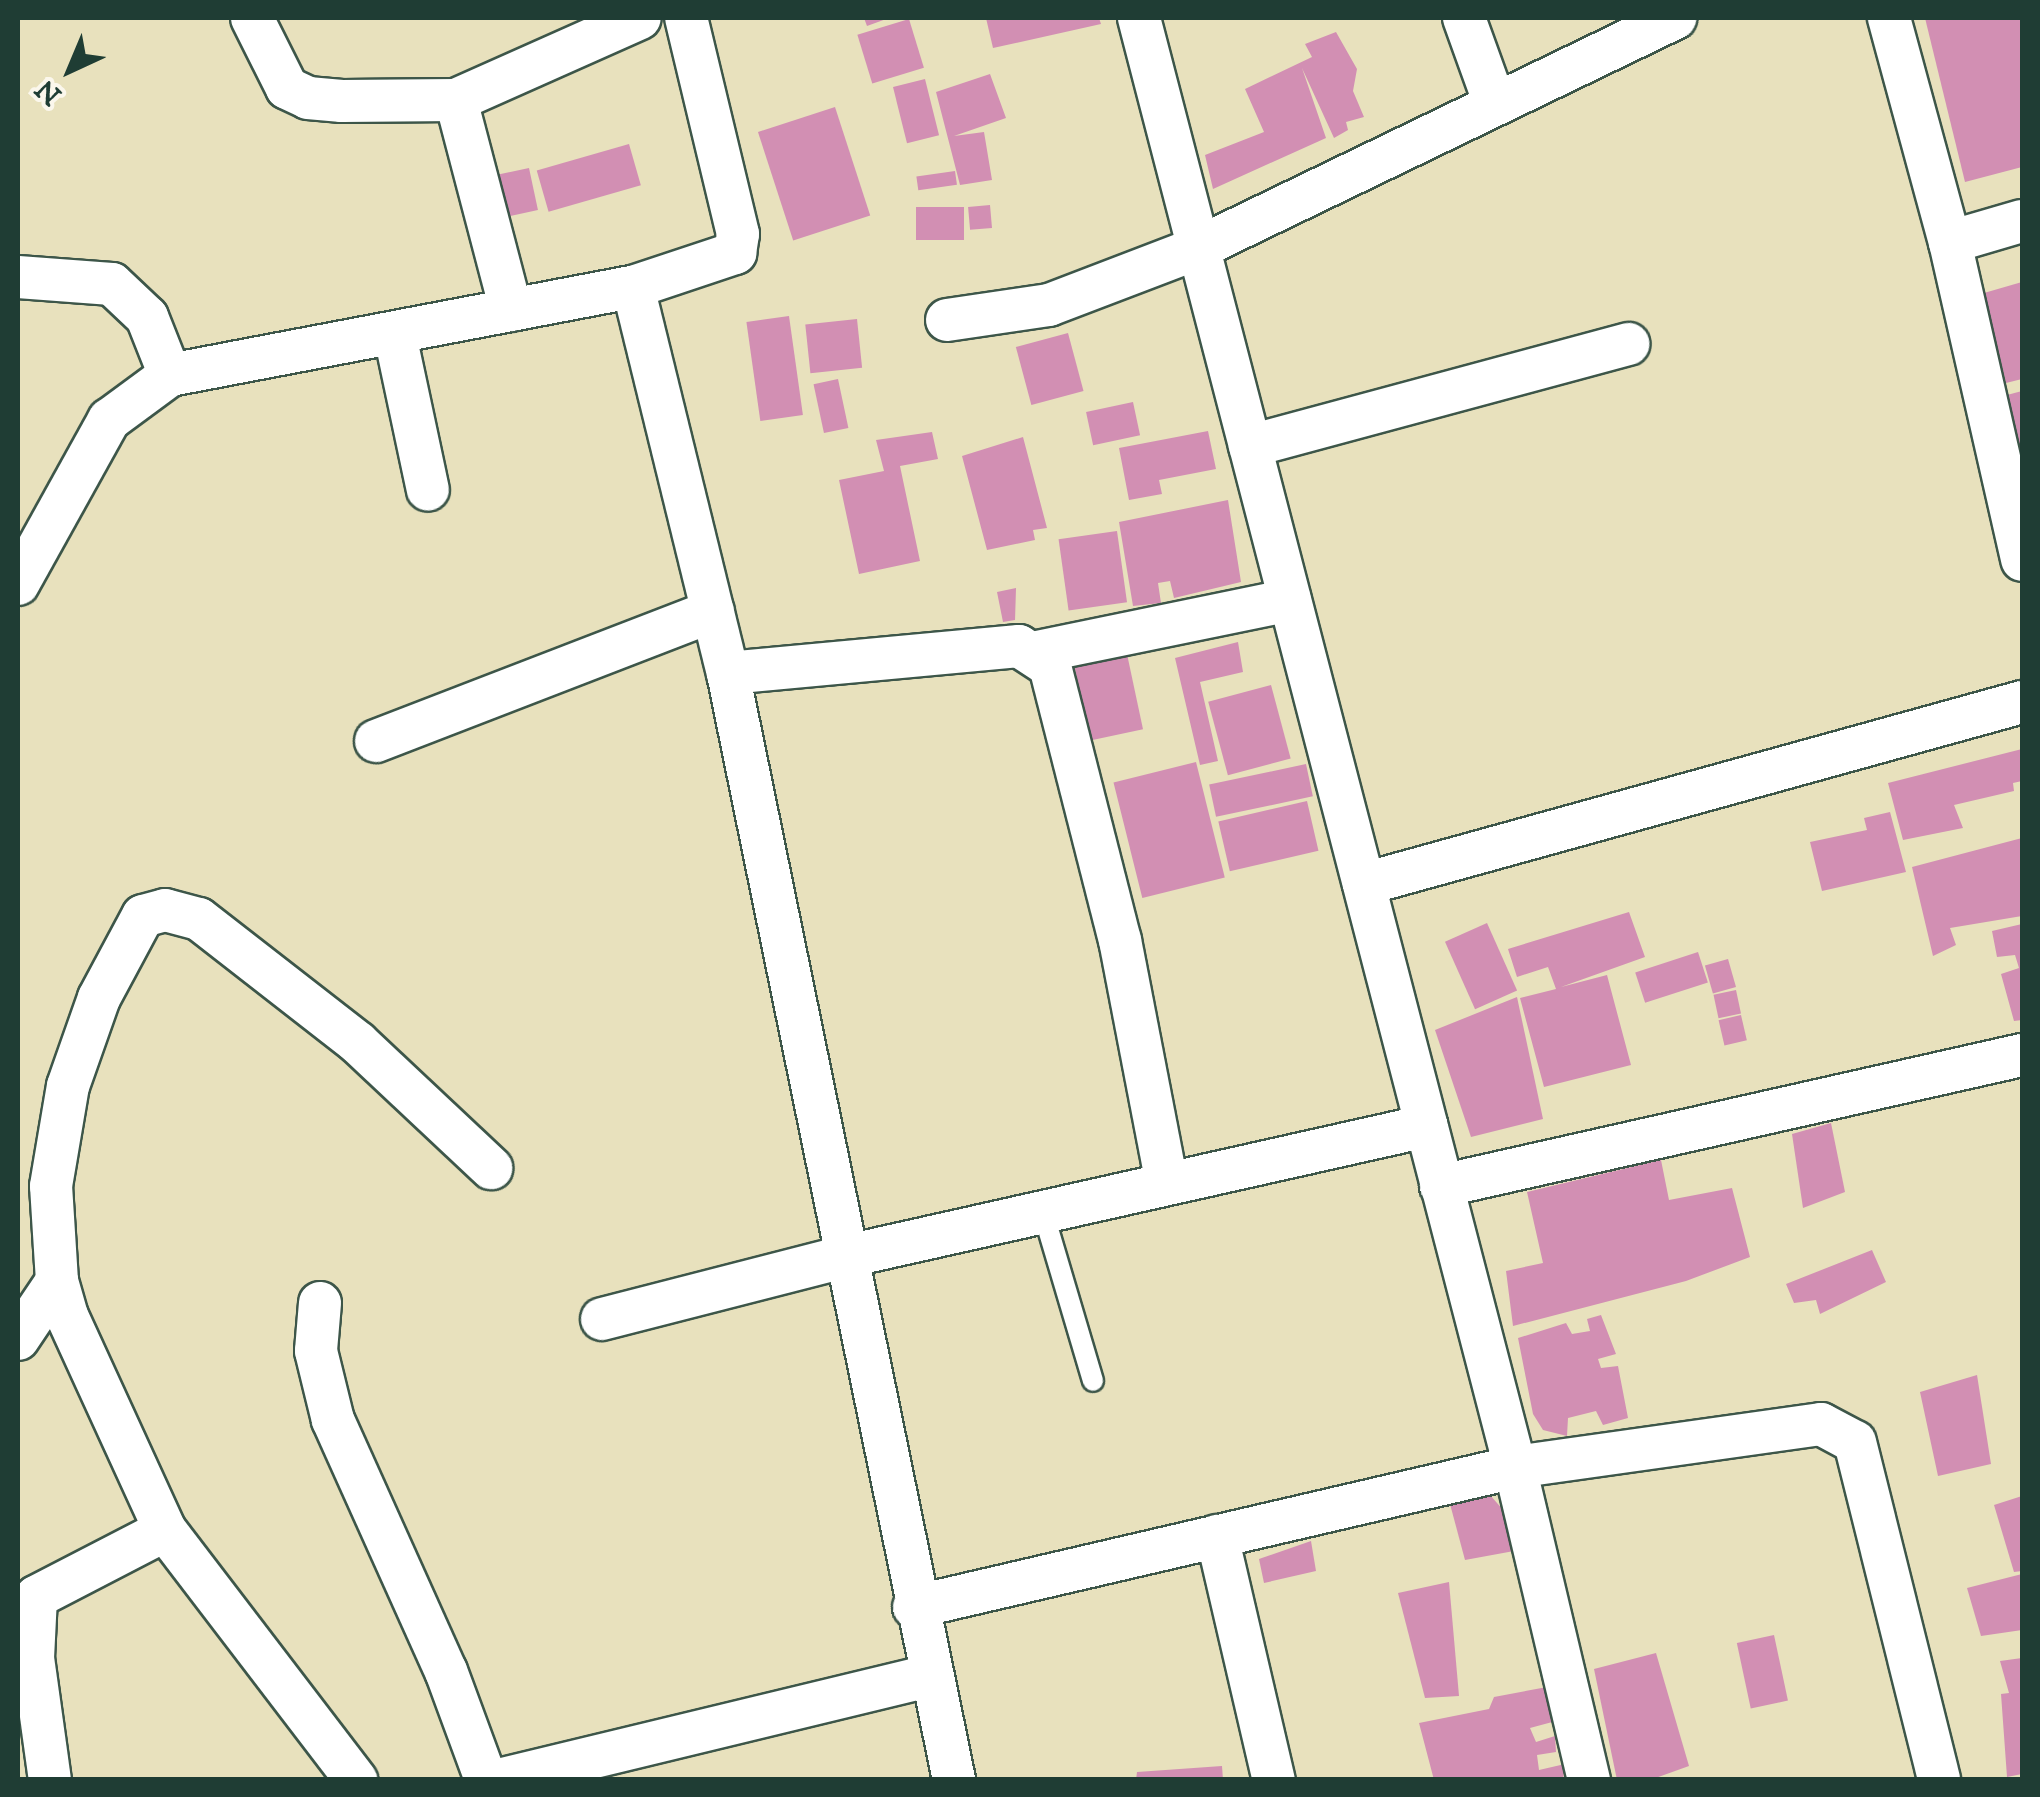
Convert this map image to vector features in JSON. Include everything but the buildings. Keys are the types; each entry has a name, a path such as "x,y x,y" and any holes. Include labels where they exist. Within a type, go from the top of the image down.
{"street":[{"path":"252,18 287,88 308,98 456,100 640,18"},
{"path":"18,584 36,512 109,420 170,375 634,287 735,253 738,234 686,18"},
{"path":"1139,18 1514,1467 1589,1780"},
{"path":"1464,18 1495,104"},
{"path":"947,320 1049,305 1198,248 1675,18"},
{"path":"1890,18 1950,242 2022,555"},
{"path":"456,100 511,310"},
{"path":"1950,242 2022,221"},
{"path":"18,277 112,284 147,317 170,375"},
{"path":"634,287 728,673 842,1257 928,1676 954,1780"},
{"path":"395,334 428,490"},
{"path":"1250,446 1630,344"},
{"path":"1037,652 1290,600"},
{"path":"376,740 713,611"},
{"path":"728,673 1019,646 1037,652 1050,666 1120,940 1168,1184"},
{"path":"1364,884 2022,702"},
{"path":"356,1780 165,1530 81,1349 57,1280 52,1186 68,1086 100,998 143,916 165,910 199,920 358,1043 491,1168"},
{"path":"1441,1186 2022,1055"},
{"path":"602,1319 842,1257 1426,1126"},
{"path":"18,1339 57,1280"},
{"path":"320,1303 316,1351 333,1420 446,1671 486,1780"},
{"path":"914,1607 1514,1467 1821,1424 1840,1430 1855,1442 1939,1780"},
{"path":"50,1780 27,1593 165,1530"},
{"path":"1217,1536 1274,1780"},
{"path":"499,1780 617,1766 928,1676"}],"lane":[{"path":"1044,1212 1093,1381"}]}
